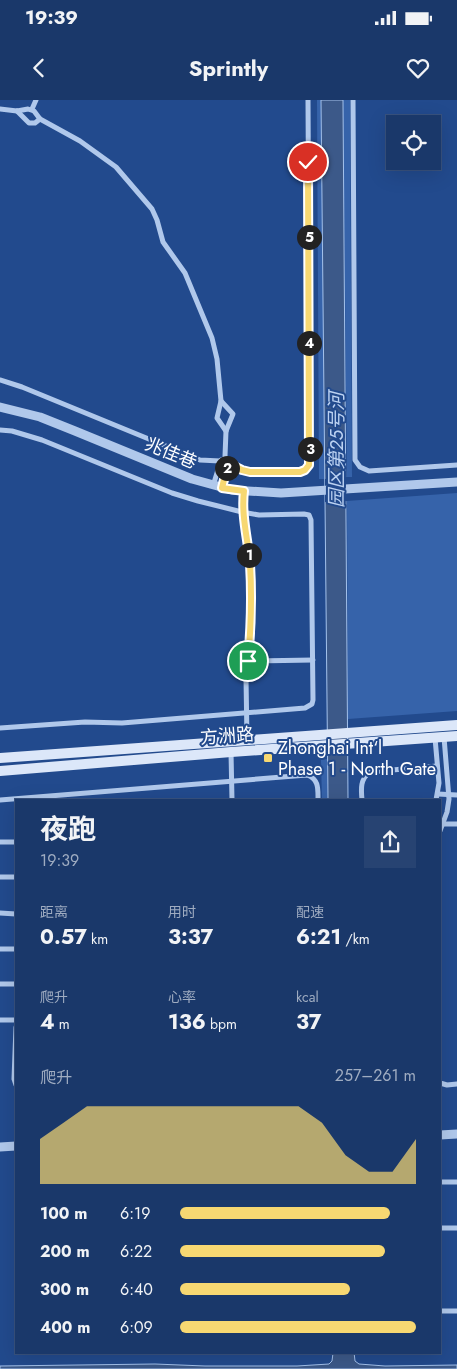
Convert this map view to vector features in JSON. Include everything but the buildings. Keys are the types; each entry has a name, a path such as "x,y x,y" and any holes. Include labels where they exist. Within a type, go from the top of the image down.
{"main road":[{"name":"方洲路","path":"0,771 231,752 327,740 348,733 457,725"},
{"name":"方洲路","path":"0,758 247,740 327,740 348,744 457,736"}],"street":[{"path":"32,109 36,100"},
{"path":"0,380 22,387 200,460 220,461 250,472 300,472 305,470 309,465 308,100"},
{"path":"353,100 355,460 360,467 369,471 457,465"},
{"path":"0,109 18,111 32,109"},
{"path":"32,109 40,119 80,141 104,157 125,176 152,210 163,242 185,274 212,338 221,401 217,418 226,431"},
{"path":"18,111 29,123 35,123 40,119"},
{"path":"221,401 233,414 226,431 225,456 228,463 222,488"},
{"name":"兆佳巷","path":"0,406 40,417 192,479 222,488 276,493 457,482"},
{"path":"0,430 12,431 42,440 172,493 242,512 260,515 304,514 310,517 313,660 313,700 308,708 122,723 85,722 0,728"},
{"path":"213,486 220,461 225,456"},
{"path":"244,491 242,512 250,565 251,611 246,684 247,740"},
{"path":"248,661 313,660"},
{"path":"436,799 439,783 437,766 440,738"},
{"path":"440,738 449,805 441,824"},
{"path":"231,752 232,799"},
{"path":"362,799 361,784 370,772 437,766"},
{"path":"0,800 307,775 318,784 318,799"},
{"path":"90,793 90,799"},
{"path":"438,794 457,795"},
{"path":"441,826 457,824"},
{"path":"0,842 15,842"},
{"path":"0,877 15,877"},
{"path":"0,913 15,914"},
{"path":"0,949 15,949"},
{"path":"0,984 15,984"},
{"path":"0,1020 15,1020"},
{"path":"15,1046 15,1082"},
{"path":"441,1082 447,1085 457,1084"},
{"path":"441,1135 457,1134"},
{"path":"0,1147 15,1146"},
{"path":"441,1182 457,1182"},
{"path":"441,1228 457,1228"},
{"path":"441,1311 457,1311"}],"shaded area":[{"path":"317,100 321,100 325,479 319,479"},
{"path":"343,100 350,100 352,477 347,477"},
{"path":"457,493 457,711 348,719 347,501"},
{"path":"327,759 328,799 322,799 321,760"}],"water":[{"name":"园区第25号河","path":"321,100 343,100 348,799 328,799"},
{"path":"333,1354 354,1354 355,1361 359,1364 385,1366 457,1365 457,1369 0,1369 0,1366 155,1364 297,1366 329,1364 332,1361"}],"pier":[{"path":"347,477 347,501 325,502 325,479"}],"place":[{"name":"Zhonghai Int‘l Phase 1 - North Gate","path":"268,758"}],"route":[{"path":"248,661 251,592 249,554 242,512 244,491 222,488 228,463 246,472 300,472 308,468 309,465 308,162"}]}
